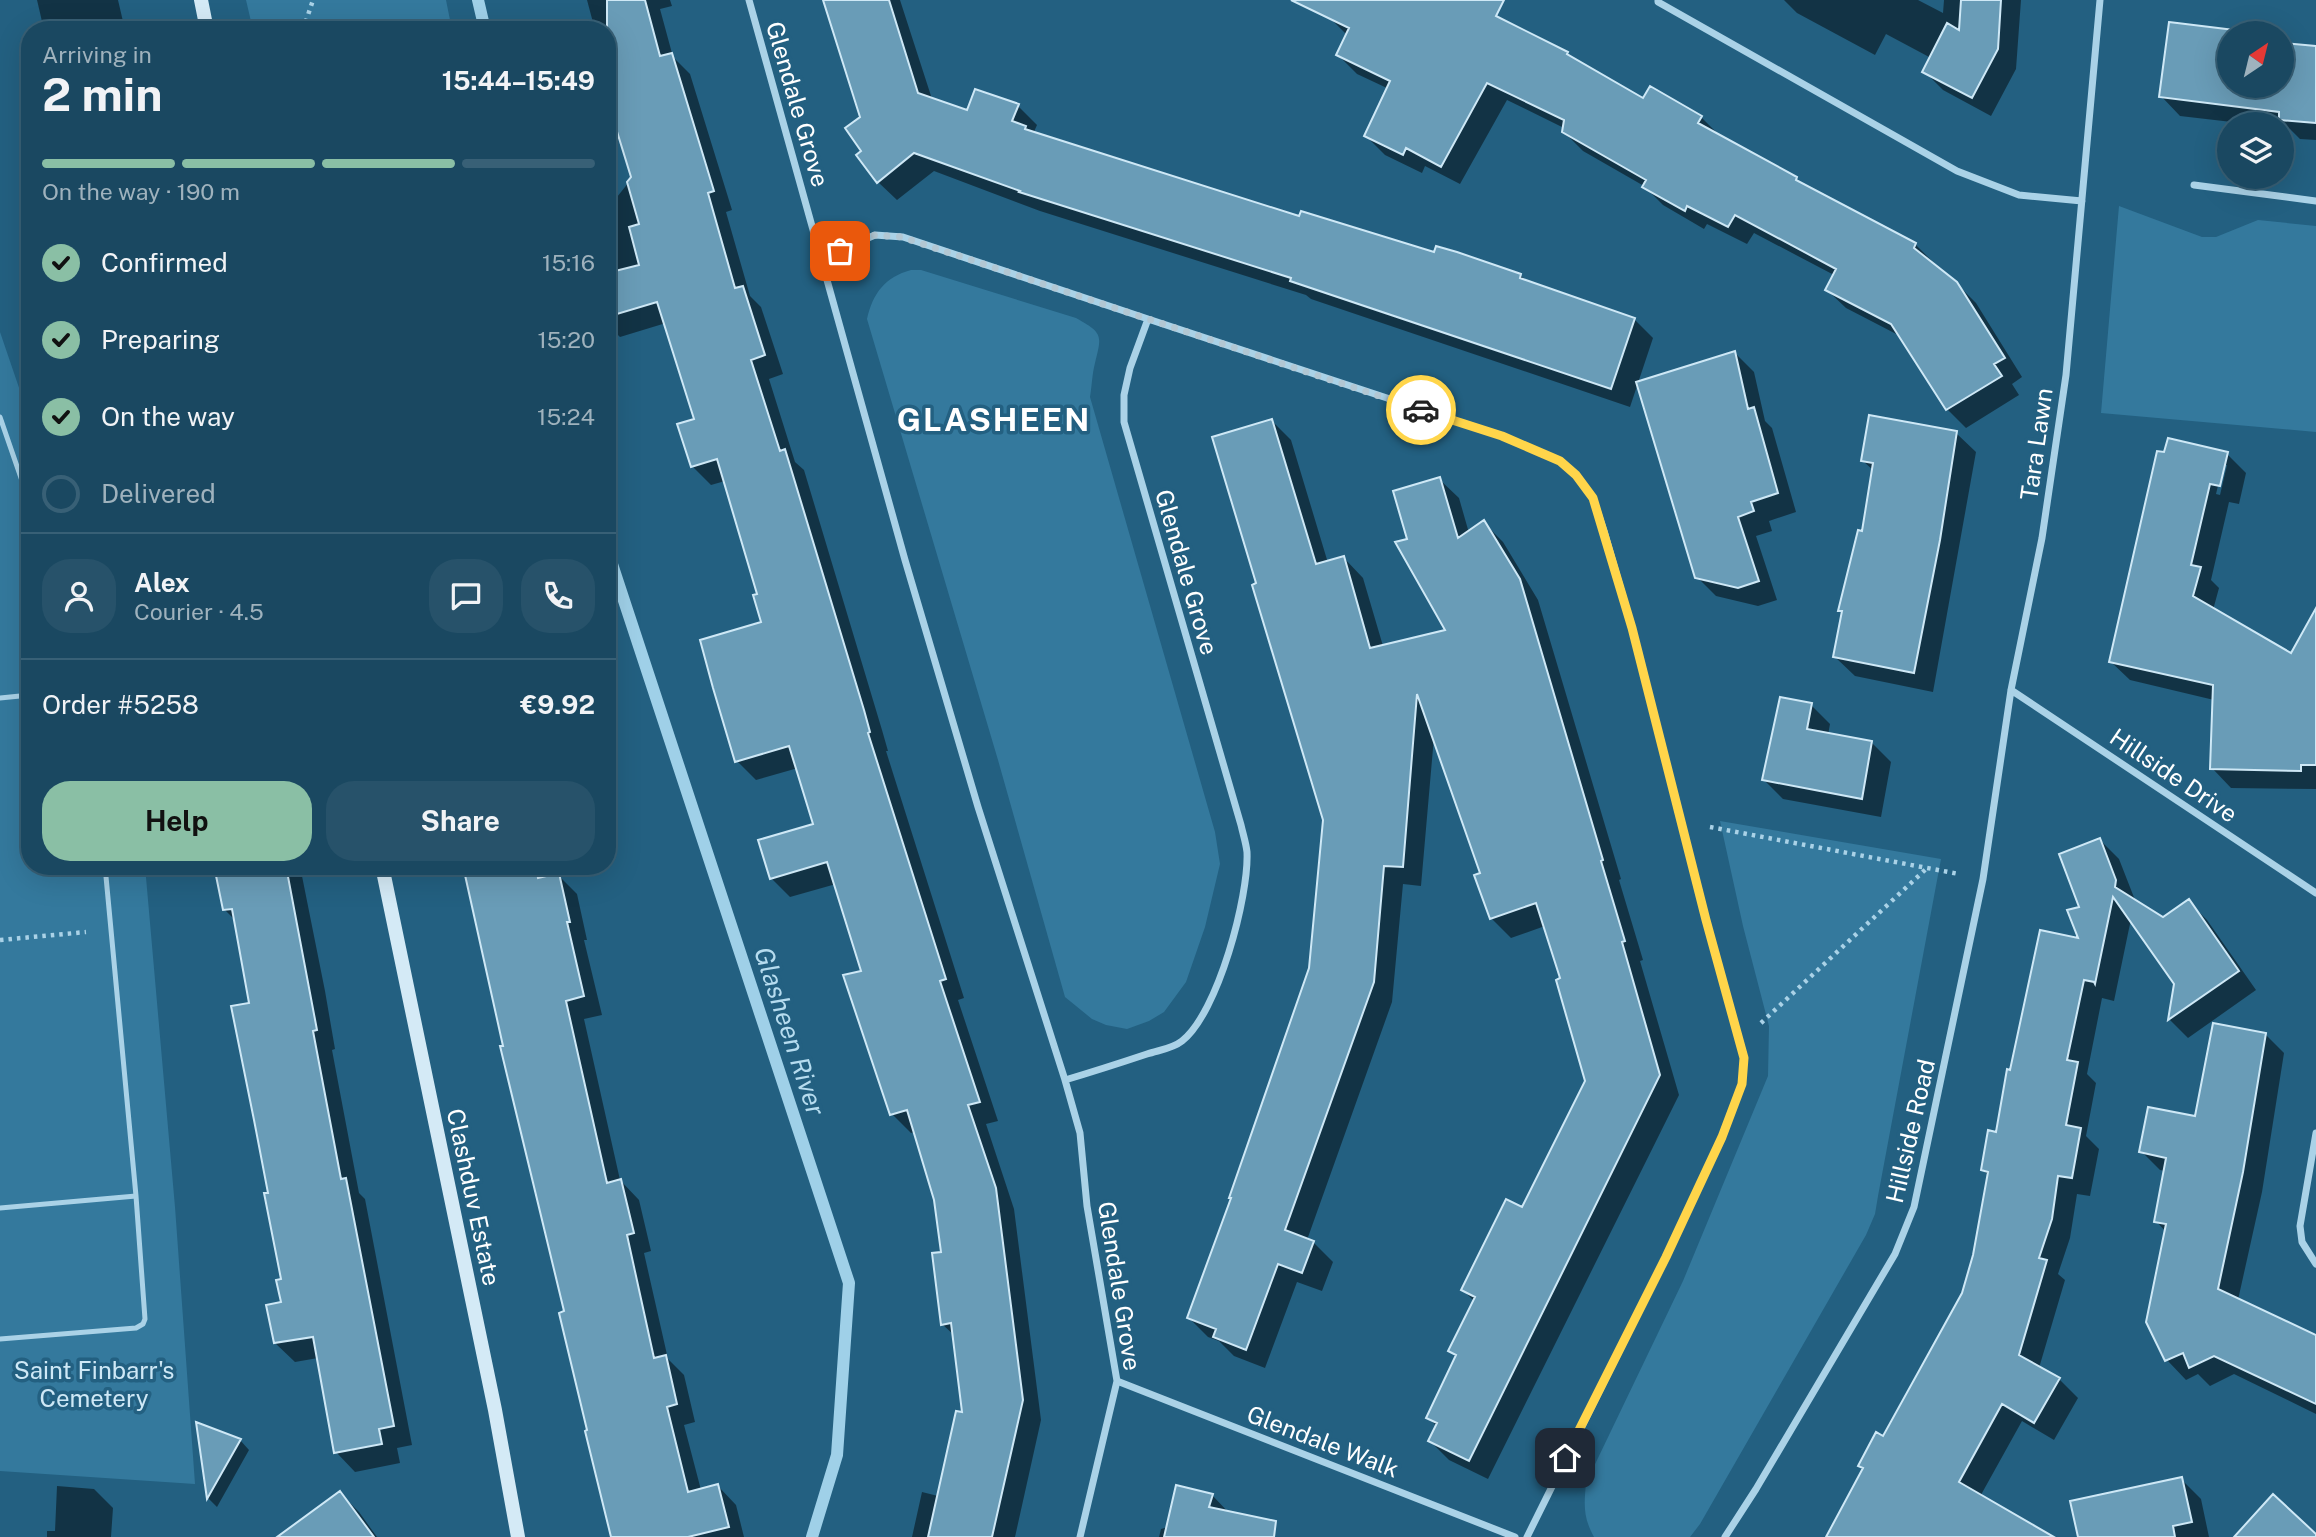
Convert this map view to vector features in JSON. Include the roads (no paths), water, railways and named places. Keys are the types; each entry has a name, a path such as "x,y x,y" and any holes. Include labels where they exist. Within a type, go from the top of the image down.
{"street":[{"path":"201,0 205,21"},
{"name":"Glendale Grove","path":"750,0 933,656 1080,1133 1087,1206 1117,1381 1080,1537"},
{"name":"Tara Lawn","path":"2011,690 2042,538 2066,375 2100,0"},
{"path":"1656,1 1957,171 2020,195 2082,201"},
{"path":"2194,185 2316,201"},
{"path":"822,258 875,235 902,237 1502,436 1560,461 1576,475 1593,498 1744,1058 1742,1084 1722,1137 1666,1257 1527,1537"},
{"name":"Glendale Grove","path":"1065,1080 1171,1048 1193,1030 1211,998 1239,920 1245,882 1247,850 1241,825 1124,422 1127,381 1148,319"},
{"name":"Hillside Road","path":"1725,1537 1895,1254 1914,1207 1983,879 2011,690"},
{"name":"Hillside Drive","path":"2011,690 2316,893"},
{"name":"Clashduv Estate","path":"384,875 519,1537"},
{"path":"2316,1133 2300,1226 2302,1242 2316,1264"},
{"name":"Glendale Walk","path":"1117,1381 1515,1537"}],"lane":[{"path":"0,417 21,478"},
{"path":"0,698 21,696"},
{"path":"0,1339 136,1328 143,1324 145,1319 106,875"},
{"path":"0,1208 136,1196"}],"waterway":[{"name":"Glasheen River","path":"478,0 483,21"},
{"name":"Glasheen River","path":"616,576 849,1283 837,1455 812,1537"}],"district":[{"name":"GLASHEEN","path":"994,419"}],"park label":[{"name":"Saint Finbarr's Cemetery","path":"94,1384"}]}
